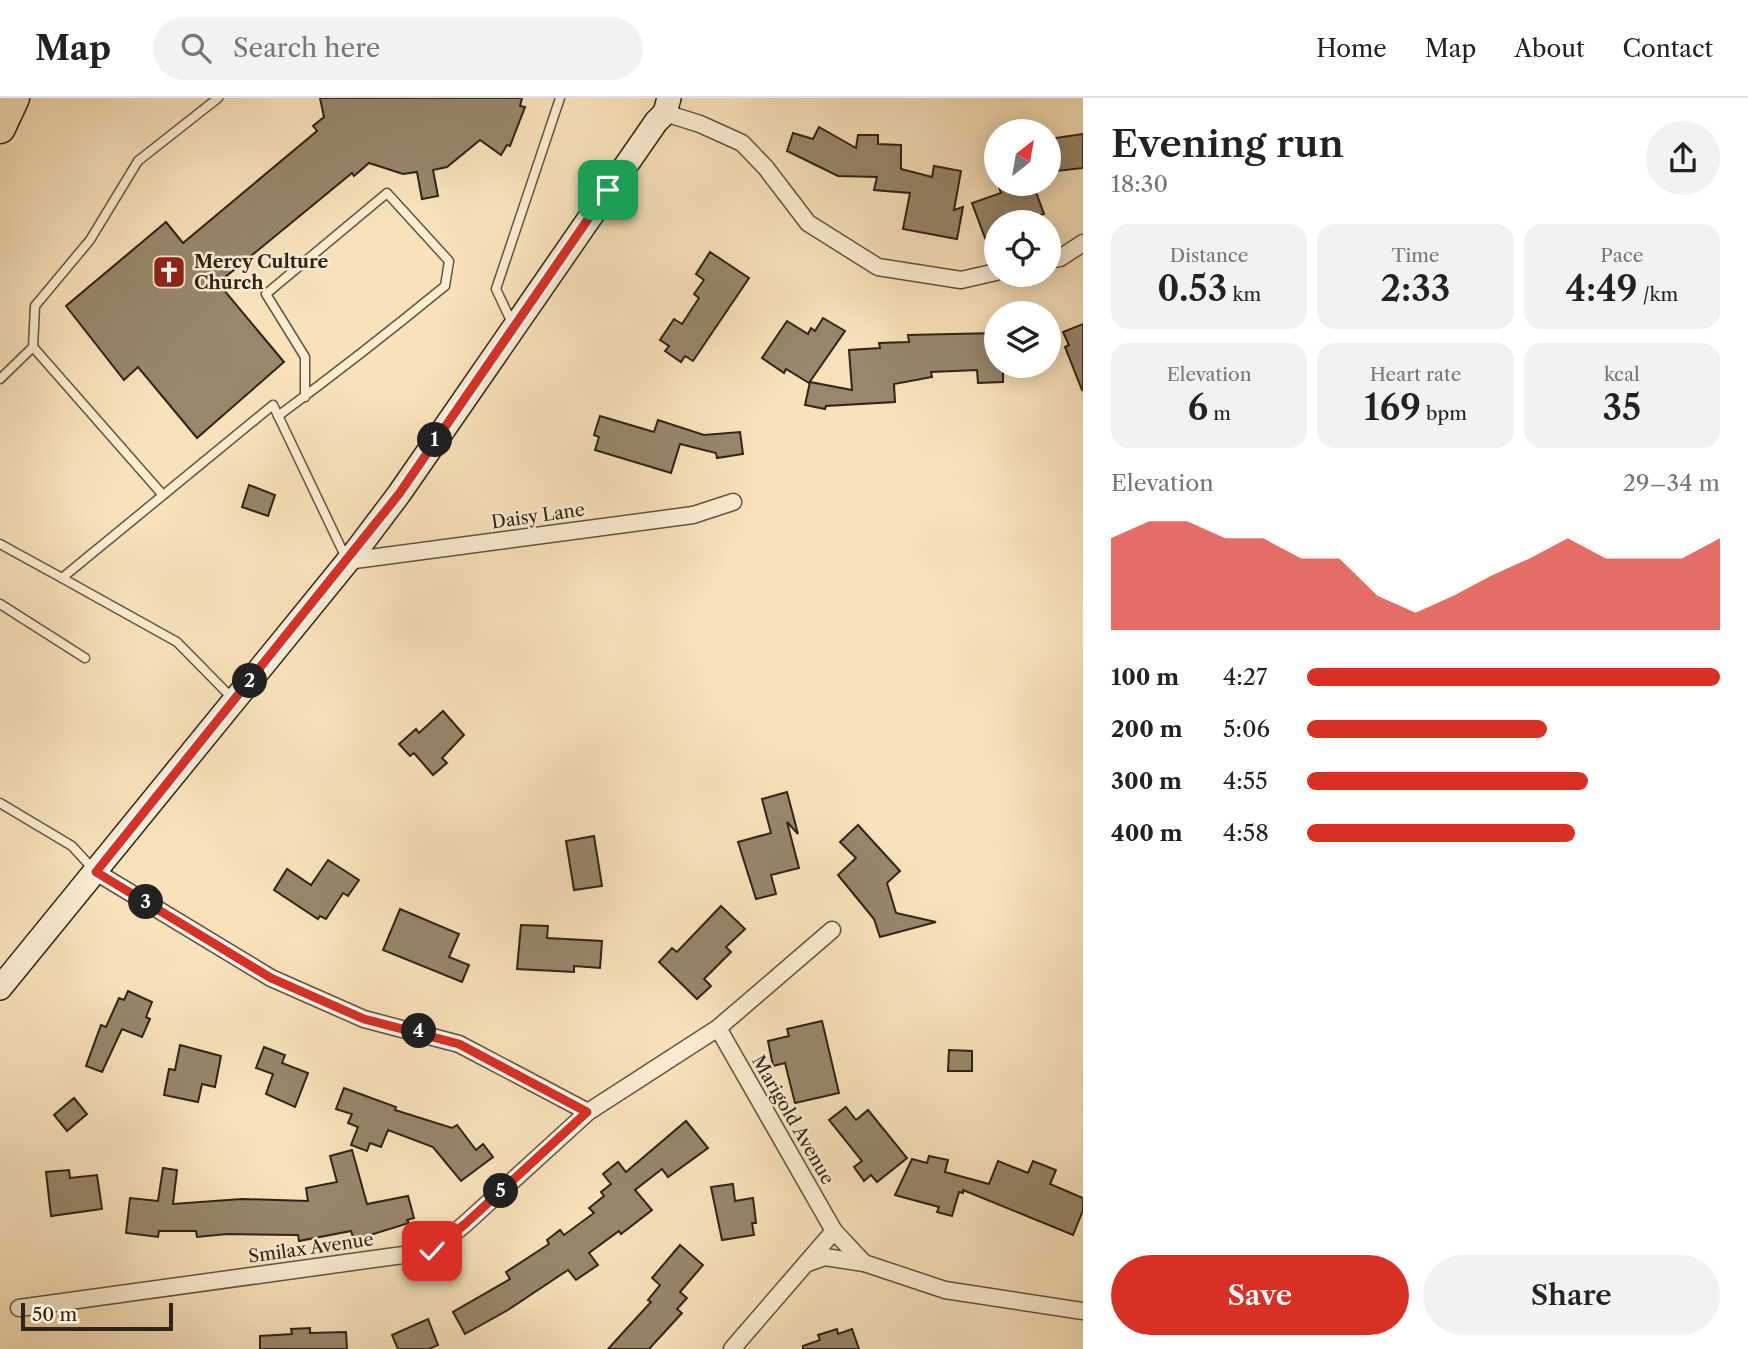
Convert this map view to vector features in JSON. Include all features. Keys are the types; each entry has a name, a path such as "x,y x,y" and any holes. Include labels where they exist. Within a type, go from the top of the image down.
{"highway":[{"path":"0,128 14,98"}],"street":[{"path":"0,988 399,494 667,106 742,143 766,168 808,223 878,267 961,280 984,275"},
{"path":"1061,257 1083,243"},
{"name":"Daisy Lane","path":"347,561 693,515 733,502"},
{"path":"96,872 271,978 364,1019 459,1044 587,1112"},
{"name":"Smilax Avenue","path":"19,1308 432,1251 587,1112 718,1028 832,930"},
{"name":"Marigold Avenue","path":"718,1028 834,1231 864,1263"},
{"path":"732,1349 834,1231"},
{"path":"803,1265 825,1256 864,1263 944,1290 1083,1311"}],"lane":[{"path":"0,379 33,347 35,306 90,240 138,161 218,98"},
{"path":"513,326 496,289 560,98"},
{"path":"278,416 305,397 445,286 449,261 387,193 266,294 305,357 305,397"},
{"path":"33,347 162,494"},
{"path":"62,578 272,405 347,561"},
{"path":"0,544 177,642 234,701"},
{"path":"0,604 85,658"},
{"path":"0,803 72,846 96,872"}],"building":[{"name":"Mercy Culture Church","path":"320,98 522,98 520,106 525,107 510,146 507,145 501,155 480,140 447,167 433,170 438,196 422,199 417,172 403,174 369,163 354,176 352,173 218,283 284,362 197,438 138,367 124,380 66,306 166,222 183,243 317,131 313,126 324,117"},
{"path":"819,127 856,148 858,135 878,135 878,144 901,145 901,169 932,177 934,166 961,171 954,210 963,207 957,239 903,229 910,193 874,190 877,177 838,176 787,151 793,133 813,139"},
{"path":"1083,134 1083,168 1061,171 1061,137"},
{"path":"992,196 1037,196 1043,210 984,210 984,235 972,203"},
{"path":"710,252 749,278 693,361 685,356 681,362 665,351 669,346 660,340 674,319 682,324 699,298 694,294 704,280 696,274"},
{"path":"823,318 845,331 809,383 786,369 784,373 762,358 787,321 808,334 811,328 815,331"},
{"path":"1083,324 1082,390 1065,347 1069,345 1063,332"},
{"path":"984,333 984,378 1003,378 1003,382 978,383 977,370 931,372 932,377 894,384 895,402 826,406 825,409 805,405 810,382 852,390 849,350 880,348 879,343 909,342 908,335"},
{"path":"600,416 654,432 658,420 704,435 740,432 743,454 717,458 716,453 680,444 671,473 595,450 599,437 594,435"},
{"path":"249,485 275,495 268,516 242,507"},
{"path":"443,711 464,735 442,758 447,763 433,775 414,753 410,756 399,744 416,729 419,733"},
{"path":"787,792 798,834 787,822 799,868 771,875 776,894 756,899 738,842 771,833 762,799"},
{"path":"858,825 900,871 887,883 896,913 936,922 880,937 874,919 838,875 856,858 840,842"},
{"path":"594,836 602,886 574,890 566,841"},
{"path":"328,860 359,880 348,896 343,893 326,919 320,916 318,919 274,890 287,869 311,885"},
{"path":"721,906 745,929 726,947 731,952 704,979 711,986 697,999 659,962 672,948 677,952"},
{"path":"400,909 459,934 449,957 469,965 462,982 383,950"},
{"path":"521,925 548,926 547,938 602,941 600,968 574,966 574,972 517,969"},
{"path":"128,991 152,1002 146,1017 150,1019 142,1037 122,1029 102,1072 86,1066 101,1025 106,1027 119,998 124,1000"},
{"path":"822,1021 839,1093 795,1103 785,1063 773,1066 768,1041 789,1036 787,1029"},
{"path":"180,1045 221,1056 215,1087 202,1084 198,1102 164,1095 169,1069 175,1070"},
{"path":"264,1047 285,1055 282,1063 308,1073 295,1107 266,1094 273,1074 256,1068"},
{"path":"949,1050 972,1051 972,1071 948,1071"},
{"path":"344,1088 396,1107 395,1110 452,1128 457,1125 476,1150 483,1144 493,1157 461,1181 433,1147 388,1130 381,1147 370,1143 367,1151 351,1145 358,1127 348,1123 352,1114 336,1109"},
{"path":"74,1098 87,1114 67,1131 54,1115"},
{"path":"846,1107 856,1120 868,1110 907,1158 877,1182 871,1175 864,1181 854,1167 862,1161 829,1120"},
{"path":"686,1121 708,1148 668,1177 662,1169 635,1190 652,1210 621,1234 619,1231 589,1253 598,1265 576,1280 568,1270 508,1310 465,1334 453,1312 510,1279 506,1272 549,1244 547,1240 560,1230 564,1235 594,1213 589,1208 604,1196 601,1192 611,1184 603,1174 618,1162 626,1172"},
{"path":"352,1150 367,1204 408,1196 414,1218 407,1220 409,1223 354,1240 351,1231 299,1241 298,1235 227,1234 197,1237 196,1231 159,1231 158,1237 126,1233 130,1198 158,1201 163,1168 177,1170 173,1204 242,1199 308,1201 306,1188 337,1182 330,1156"},
{"path":"929,1156 948,1160 945,1172 989,1184 998,1161 1028,1173 1033,1161 1056,1170 1050,1184 1083,1198 1083,1210 1073,1235 963,1190 963,1193 959,1192 952,1216 937,1212 939,1207 895,1195 912,1159 927,1163"},
{"path":"69,1170 70,1178 97,1175 102,1209 51,1216 46,1172"},
{"path":"733,1184 735,1201 753,1198 756,1223 752,1223 754,1235 722,1240 711,1187"},
{"path":"680,1245 703,1265 680,1292 687,1298 677,1309 682,1313 649,1349 608,1349 651,1302 648,1300 660,1285 652,1278"},
{"path":"428,1319 438,1345 429,1349 398,1349 392,1335"},
{"path":"310,1328 310,1333 346,1332 347,1349 260,1349 260,1336 292,1334 291,1329"},
{"path":"837,1329 838,1334 852,1329 859,1349 803,1349 803,1346 820,1340 818,1335"}],"place":[{"name":"Mercy Culture Church","path":"169,272"}],"route":[{"path":"432,1251 587,1112 459,1044 424,1032 364,1019 271,978 96,872 399,494 608,190"}]}
